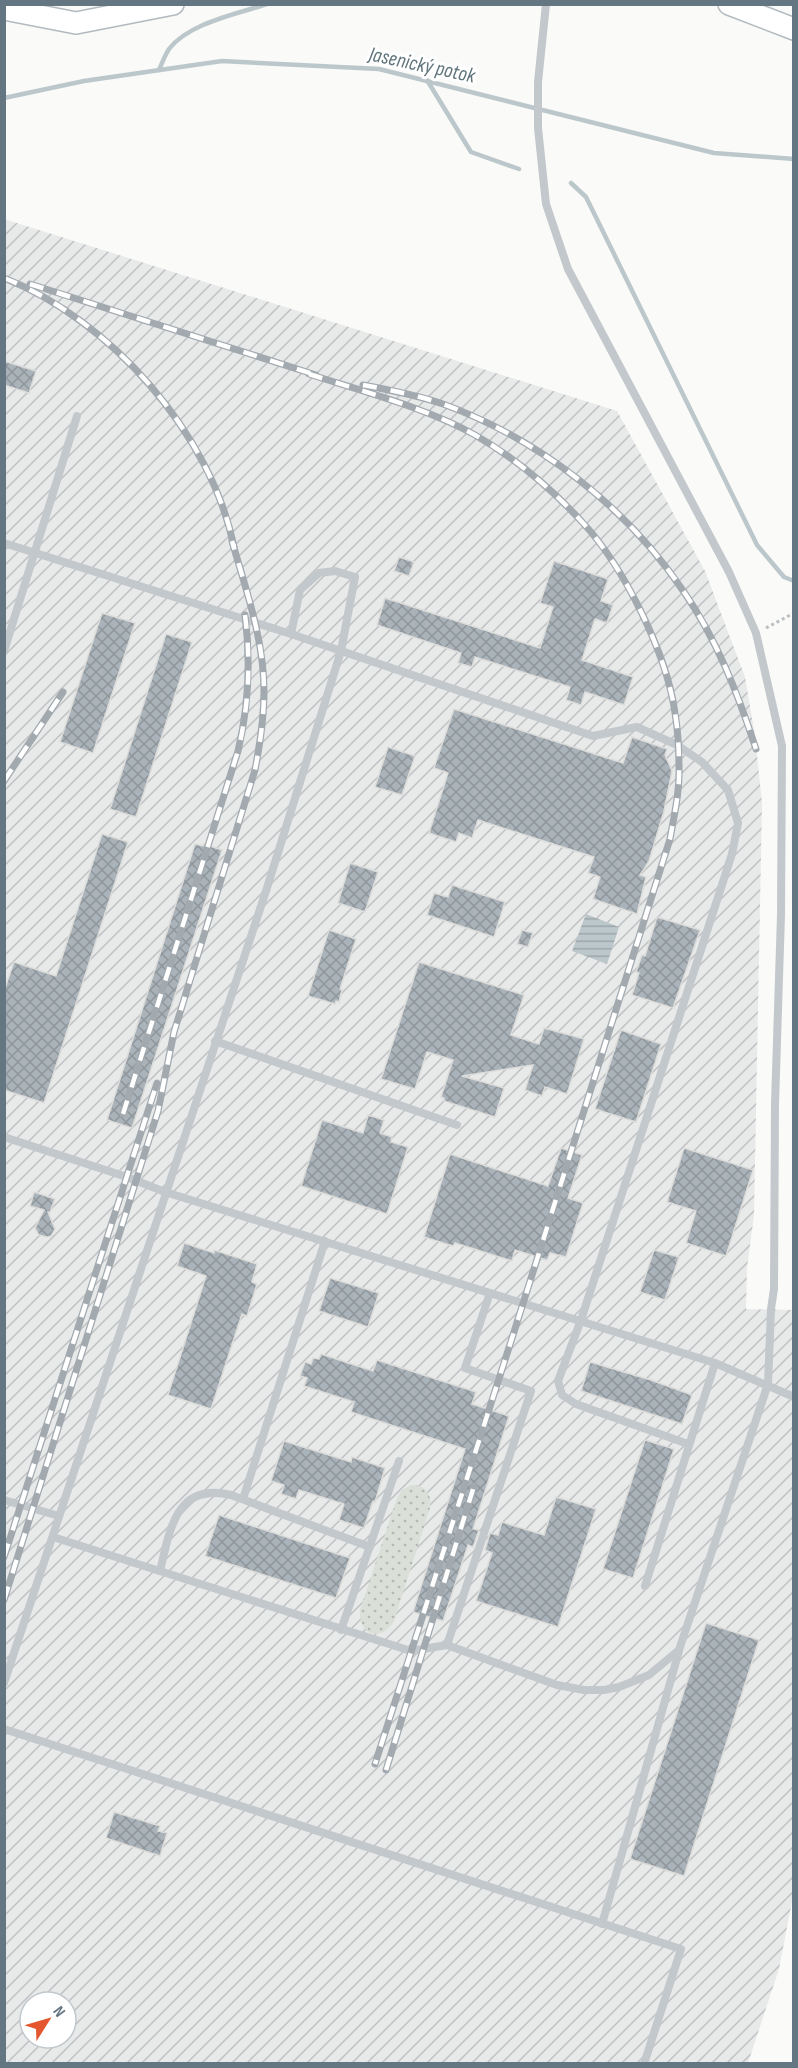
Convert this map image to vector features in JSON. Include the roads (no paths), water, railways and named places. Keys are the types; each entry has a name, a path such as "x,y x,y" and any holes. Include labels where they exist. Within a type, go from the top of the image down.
{"street":[{"path":"4,9 76,23 173,4"},
{"path":"729,4 794,29"}],"lane":[{"path":"546,4 538,82 538,128 546,204 568,269 729,572 756,633 782,746 774,1289 768,1384 679,1650 602,1924"},
{"path":"4,651 77,416"},
{"path":"4,543 291,634 593,736 637,727 678,745 728,790 738,823 732,854 581,1320 558,1380 562,1395 576,1404 688,1444"},
{"path":"4,1683 266,891 341,651 355,577 335,571 319,573 300,590 291,634"},
{"path":"215,1041 457,1125"},
{"path":"4,1137 127,1176 165,1192 715,1363 794,1397"},
{"path":"243,1499 325,1241"},
{"path":"447,1645 531,1391 465,1368 490,1293"},
{"path":"645,1586 715,1363"},
{"path":"341,1630 399,1461"},
{"path":"160,1571 174,1519 198,1494 215,1491 243,1499 370,1547"},
{"path":"4,1500 59,1516"},
{"path":"53,1537 411,1651 447,1645 557,1684 584,1690 619,1687 649,1675 679,1650"},
{"path":"4,1729 681,1950 644,2064"}],"waterway":[{"path":"159,70 169,49 189,32 214,20 267,4"},
{"name":"Jasenický potok","path":"4,98 84,81 222,61 379,69 714,153 794,159"},
{"path":"427,80 471,152 519,169"},
{"path":"571,183 586,197 757,545 784,577 794,581"}],"railway":[{"path":"4,278 44,297 82,322 118,352 150,386 179,423 203,463 222,505 234,547"},
{"path":"30,284 316,375"},
{"path":"309,374 415,408 456,425 519,464 571,510 614,563 641,612 663,665 676,720 679,747 679,785 670,839 375,1764"},
{"path":"363,385 433,401 479,419 546,456 608,504 661,561 696,610 726,668 756,749"},
{"path":"4,1600 158,1111 174,1032 255,770 262,721 263,672 258,634 232,541"},
{"path":"123,1114 238,751 245,717 248,683 245,615"},
{"path":"4,781 63,692"},
{"path":"4,1557 157,1083"},
{"path":"386,1770 474,1486"}]}
